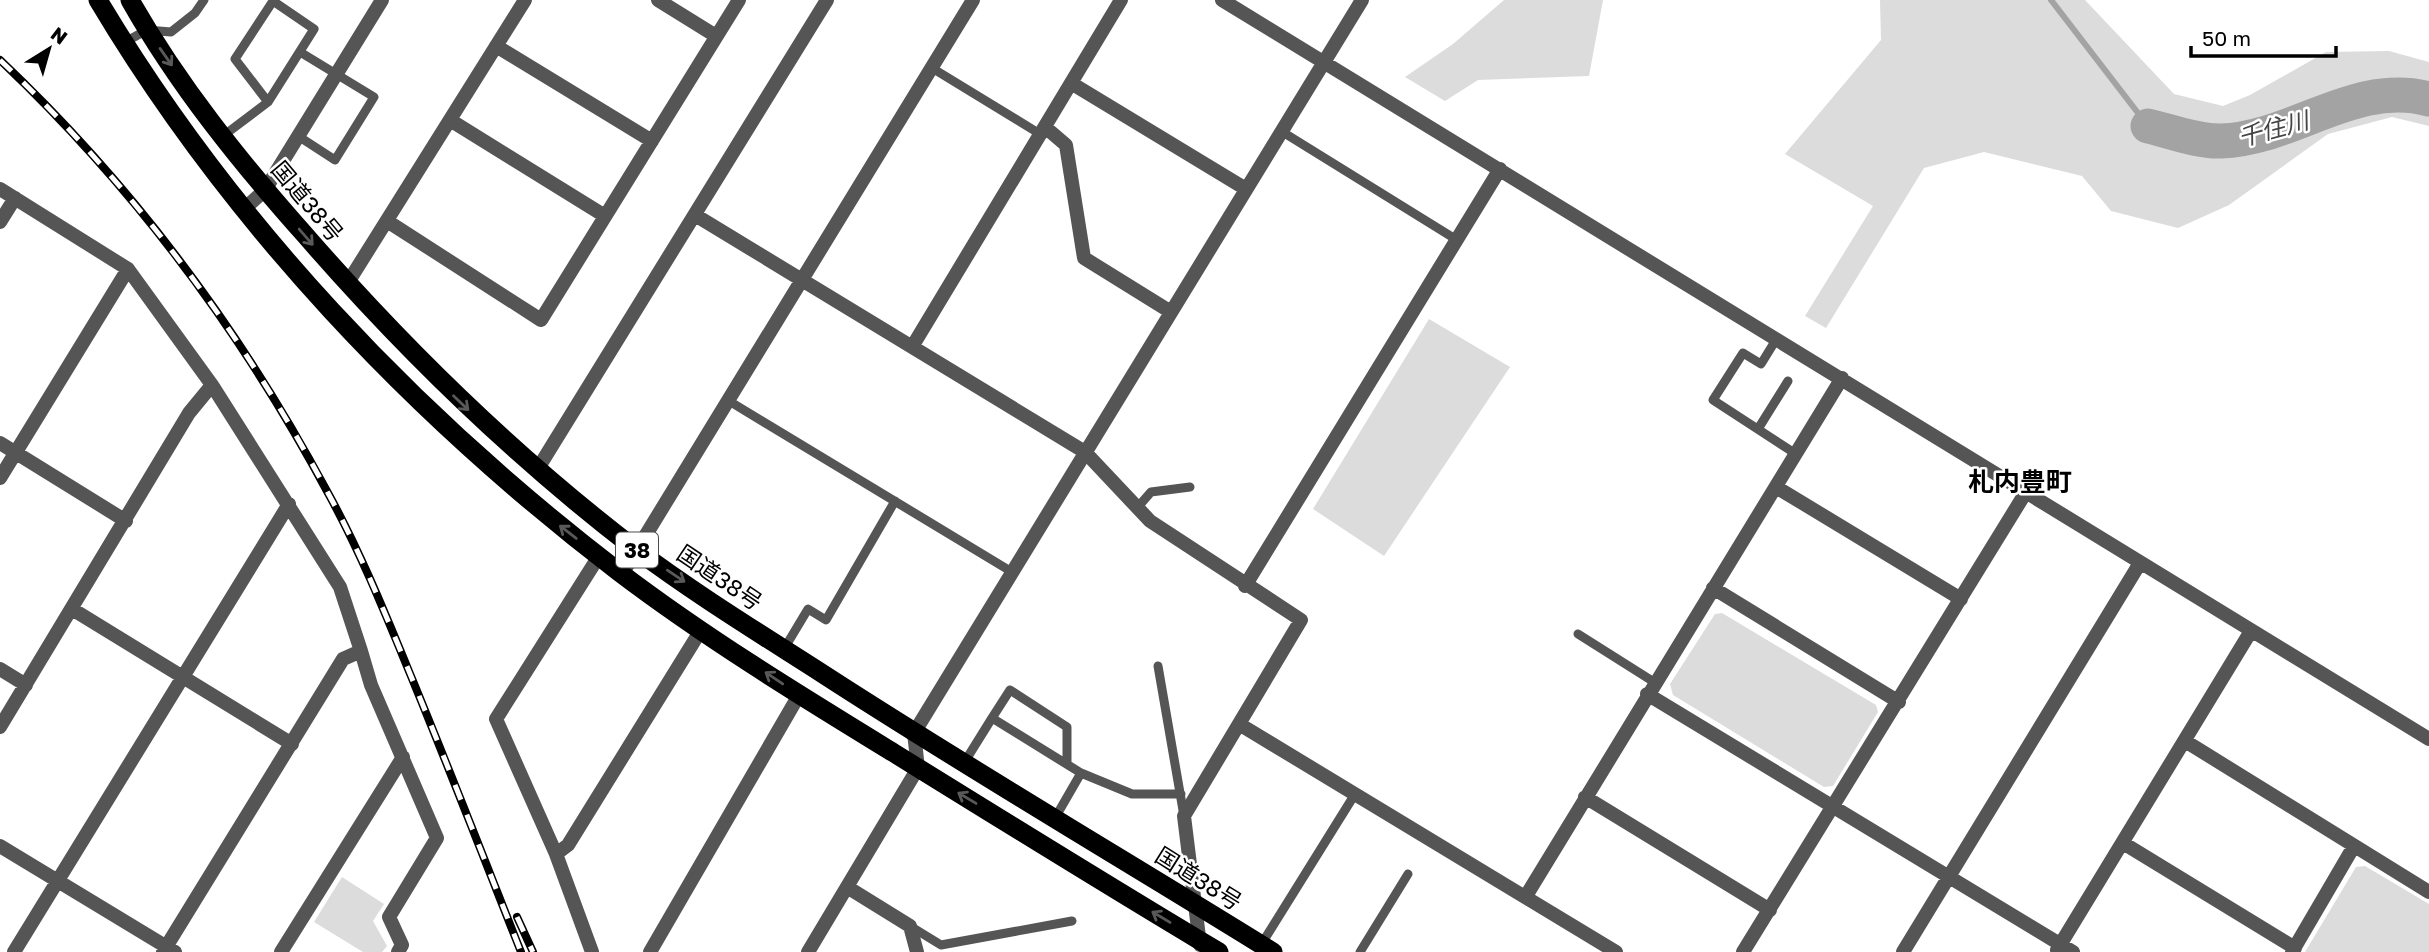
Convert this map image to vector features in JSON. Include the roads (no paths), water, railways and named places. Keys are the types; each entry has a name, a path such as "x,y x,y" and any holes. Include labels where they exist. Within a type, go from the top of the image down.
{"highway":[{"name":"38","path":"99,0 124,43 243,210 359,340 445,426 532,503 621,574 799,695 1200,946 1219,952"},
{"name":"国道38号","path":"130,0 147,30 265,190 347,284 464,406 537,470 636,549 784,649 914,733 1267,948"}],"street":[{"path":"243,210 265,190 382,0"},
{"path":"347,284 525,0"},
{"path":"658,0 716,36"},
{"path":"387,221 541,320 739,0"},
{"path":"537,470 827,0"},
{"path":"621,574 804,281 973,0"},
{"path":"912,347 1121,0"},
{"path":"1222,0 2429,739"},
{"path":"808,952 918,768 914,733 1362,0"},
{"path":"496,47 652,141"},
{"path":"1071,83 1245,189"},
{"path":"450,120 605,216"},
{"path":"1043,131 1066,145 1084,258 1171,312"},
{"path":"1245,586 1500,169"},
{"path":"0,189 128,269 212,385 340,587 371,685 437,838 388,918 402,945 398,952"},
{"path":"0,222 15,198"},
{"path":"695,215 1085,452 1150,521 1301,621 1184,816 1192,902 1200,946"},
{"path":"0,478 128,269"},
{"path":"1526,896 1650,688 1842,378"},
{"path":"0,727 189,413 212,385"},
{"path":"0,443 125,521"},
{"path":"1776,487 1961,599"},
{"path":"1743,952 1835,807 2026,492"},
{"path":"14,952 289,504"},
{"path":"592,952 556,854 496,719 599,556"},
{"path":"1903,952 2140,563"},
{"path":"1713,589 1899,702"},
{"path":"72,609 292,744"},
{"path":"556,854 568,845 701,630"},
{"path":"1650,688 2063,949 2123,843 2251,631"},
{"path":"0,846 168,950 343,659 361,651"},
{"path":"0,669 26,685"},
{"path":"650,952 799,695"},
{"path":"1238,724 1616,952"},
{"path":"2185,741 2429,892"},
{"path":"281,952 403,757"},
{"path":"1585,797 1770,910"},
{"path":"2123,843 2293,950 2354,846"},
{"path":"847,887 910,926 917,952"}],"lane":[{"path":"124,43 147,30 171,33 195,13 205,0"},
{"path":"223,135 268,102 314,29 272,1 235,58 268,102"},
{"path":"298,136 335,160 374,97 299,52"},
{"path":"932,68 1043,131"},
{"path":"1281,131 1457,240"},
{"path":"1777,338 1761,364 1743,353 1713,400 1796,454"},
{"path":"1758,429 1788,381"},
{"path":"729,401 1012,572"},
{"path":"1137,508 1151,492 1191,487"},
{"path":"784,649 808,609 826,620 895,502"},
{"path":"1578,634 1650,688"},
{"path":"1158,666 1184,816"},
{"path":"964,763 1010,690 1067,727 1067,764"},
{"path":"992,718 1081,773 1132,794 1181,794"},
{"path":"1055,818 1081,773"},
{"path":"1267,948 1355,794"},
{"path":"1360,952 1408,874"},
{"path":"910,926 941,945 1072,921"}],"waterway":[{"name":"千住川","path":"2051,0 2148,126"},
{"name":"千住川","path":"2148,126 2194,138 2221,141 2248,138 2273,131 2350,103 2375,97 2402,95 2429,99"}],"railway":[{"path":"0,60 95,158 139,209 221,318 295,433 352,539 373,586 521,952"},
{"path":"517,917 533,952"}],"district":[{"name":"札内豊町","path":"2020,481"}]}
